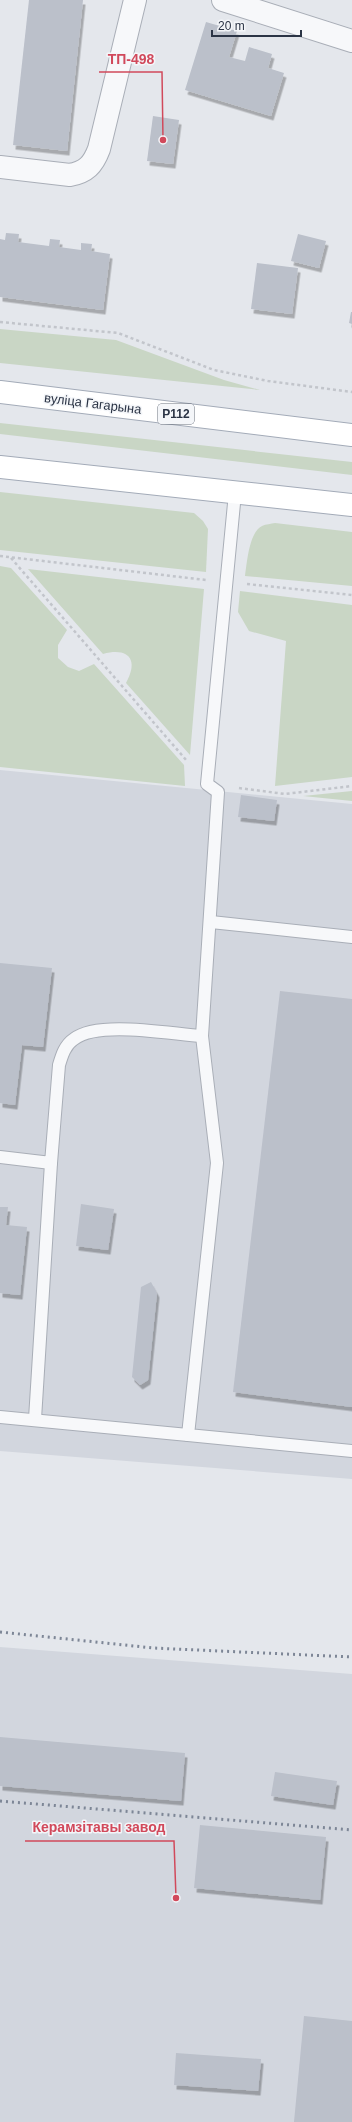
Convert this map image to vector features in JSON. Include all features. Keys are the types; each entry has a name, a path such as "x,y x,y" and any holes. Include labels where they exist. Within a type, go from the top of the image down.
{"main road":[{"name":"вуліца Гагарына","path":"0,392 352,435"},
{"path":"0,467 352,505"}],"street":[{"path":"0,167 70,175 81,173 90,167 99,150 135,0"},
{"path":"223,0 352,41"}],"lane":[{"path":"188,1435 217,1163 202,1036 211,922 218,792 207,784 228,582 235,493"},
{"path":"211,922 352,937"},
{"path":"35,1419 51,1163 59,1065 63,1051 73,1039 86,1031 108,1028 202,1036"},
{"path":"0,1157 51,1163"},
{"path":"0,1417 35,1419 352,1451"}],"path":[{"path":"0,322 118,333 214,370 268,381 352,392"},
{"path":"0,556 352,595"},
{"path":"11,558 207,784 285,794 352,786"}],"shaded area":[{"path":"0,770 352,804 352,1479 0,1451"},
{"path":"0,1647 352,1674 352,2122 0,2122"}],"green space":[{"path":"0,329 116,340 224,380 260,390 0,363"},
{"path":"0,423 352,462 352,475 0,434"},
{"path":"0,492 194,513 203,521 208,529 206,572 0,550"},
{"path":"275,523 352,532 352,586 245,576 249,548 254,535 262,526"},
{"path":"0,566 11,568 67,630 58,645 58,658 68,667 79,671 94,664 184,765 185,786 0,767"},
{"path":"28,569 204,589 190,755 126,683 132,668 129,657 119,652 103,654"},
{"path":"240,591 352,605 352,777 275,786 286,641 249,631 238,612"},
{"path":"352,791 352,801 303,796"}],"building":[{"path":"29,0 83,0 67,151 13,145"},
{"path":"206,22 237,31 229,57 245,61 249,47 272,54 268,68 284,73 271,116 185,90"},
{"path":"153,116 179,120 173,164 147,161"},
{"path":"6,233 19,234 18,242 49,246 50,239 60,240 59,247 81,250 81,243 92,244 91,251 110,254 103,310 0,297 0,239 5,240"},
{"path":"298,234 326,241 319,268 291,261"},
{"path":"257,263 298,268 292,314 251,309"},
{"path":"352,312 352,324 349,323"},
{"path":"241,795 277,800 274,821 238,817"},
{"path":"0,963 52,968 43,1047 22,1045 15,1105 0,1103"},
{"path":"280,991 352,999 352,1407 233,1392"},
{"path":"81,1204 114,1209 108,1250 76,1246"},
{"path":"0,1207 8,1207 6,1225 27,1227 20,1295 0,1293"},
{"path":"151,1282 157,1293 148,1380 140,1385 132,1377 141,1287"},
{"path":"0,1737 185,1753 181,1801 0,1786"},
{"path":"275,1772 337,1781 333,1805 271,1796"},
{"path":"200,1825 326,1837 320,1900 194,1888"},
{"path":"304,2016 352,2021 352,2122 294,2122"},
{"path":"176,2053 261,2059 258,2091 174,2085"}],"railway":[{"path":"0,1632 153,1648 352,1657"},
{"path":"0,1801 352,1830"}],"place":[{"name":"ТП-498","path":"163,140"},
{"name":"Керамзітавы завод","path":"176,1898"}]}
